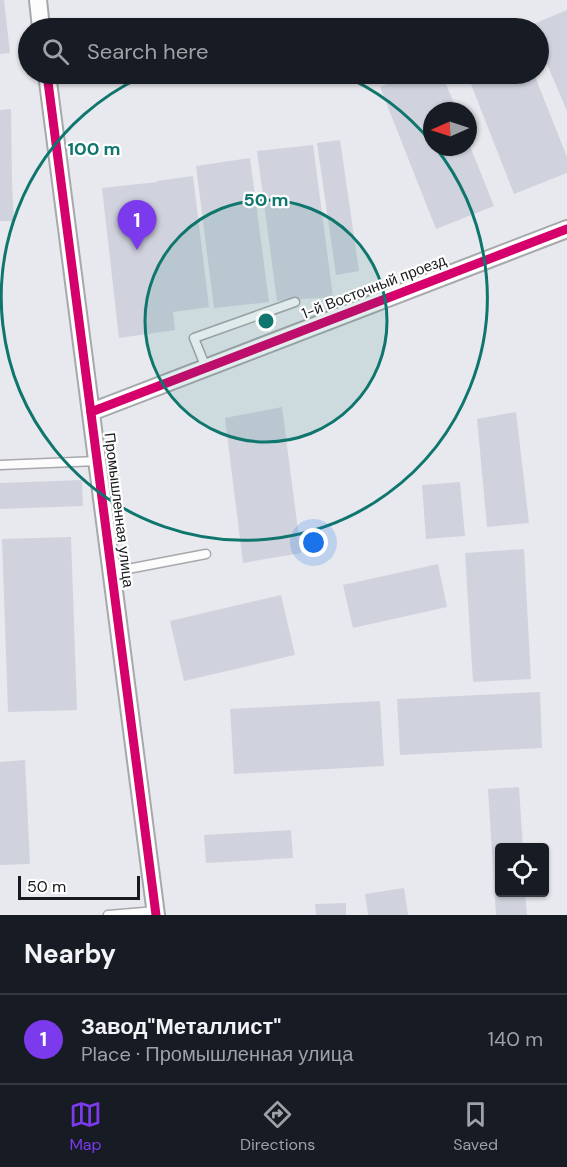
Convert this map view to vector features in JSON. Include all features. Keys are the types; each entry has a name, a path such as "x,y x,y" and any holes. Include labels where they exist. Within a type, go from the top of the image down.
{"street":[{"path":"38,0 40,18"},
{"name":"Промышленная улица","path":"48,84 156,913"},
{"name":"1-й Восточный проезд","path":"91,412 567,229"}],"lane":[{"path":"206,368 194,338 295,302"},
{"path":"0,465 98,461"},
{"path":"112,572 206,554"},
{"path":"108,915 156,913"}],"building":[{"path":"0,0 4,0 10,53 0,54"},
{"path":"567,10 567,111 549,69 548,18"},
{"path":"388,84 446,84 453,102 423,102 423,156 474,156 494,206 436,229 380,87"},
{"path":"471,84 538,84 567,157 567,173 514,194"},
{"path":"11,109 14,221 0,221 0,110"},
{"path":"340,140 359,271 336,275 317,143"},
{"path":"313,145 333,297 277,301 257,151"},
{"path":"250,158 269,302 214,308 196,166"},
{"path":"193,176 209,307 173,312 175,330 119,338 102,188"},
{"path":"282,407 301,553 243,563 225,418"},
{"path":"516,412 529,523 487,527 477,419"},
{"path":"82,480 83,506 0,509 0,483"},
{"path":"460,482 465,536 426,539 422,485"},
{"path":"71,537 77,710 8,712 2,539"},
{"path":"524,549 531,679 473,682 465,553"},
{"path":"438,564 447,607 353,628 343,585"},
{"path":"281,595 295,655 184,681 170,621"},
{"path":"540,692 542,748 400,755 397,699"},
{"path":"380,701 384,766 234,774 230,709"},
{"path":"25,760 30,864 0,865 0,762"},
{"path":"519,787 523,843 495,843 495,897 525,897 527,915 496,915 488,789"},
{"path":"291,830 293,858 206,863 204,835"},
{"path":"404,888 408,915 368,915 365,894"},
{"path":"346,903 346,915 316,915 315,904"}],"cycle path":[{"path":"48,84 156,915"},
{"path":"91,412 567,229"}],"place":[{"name":"Завод\"Металлист\"","path":"137,250"}]}
